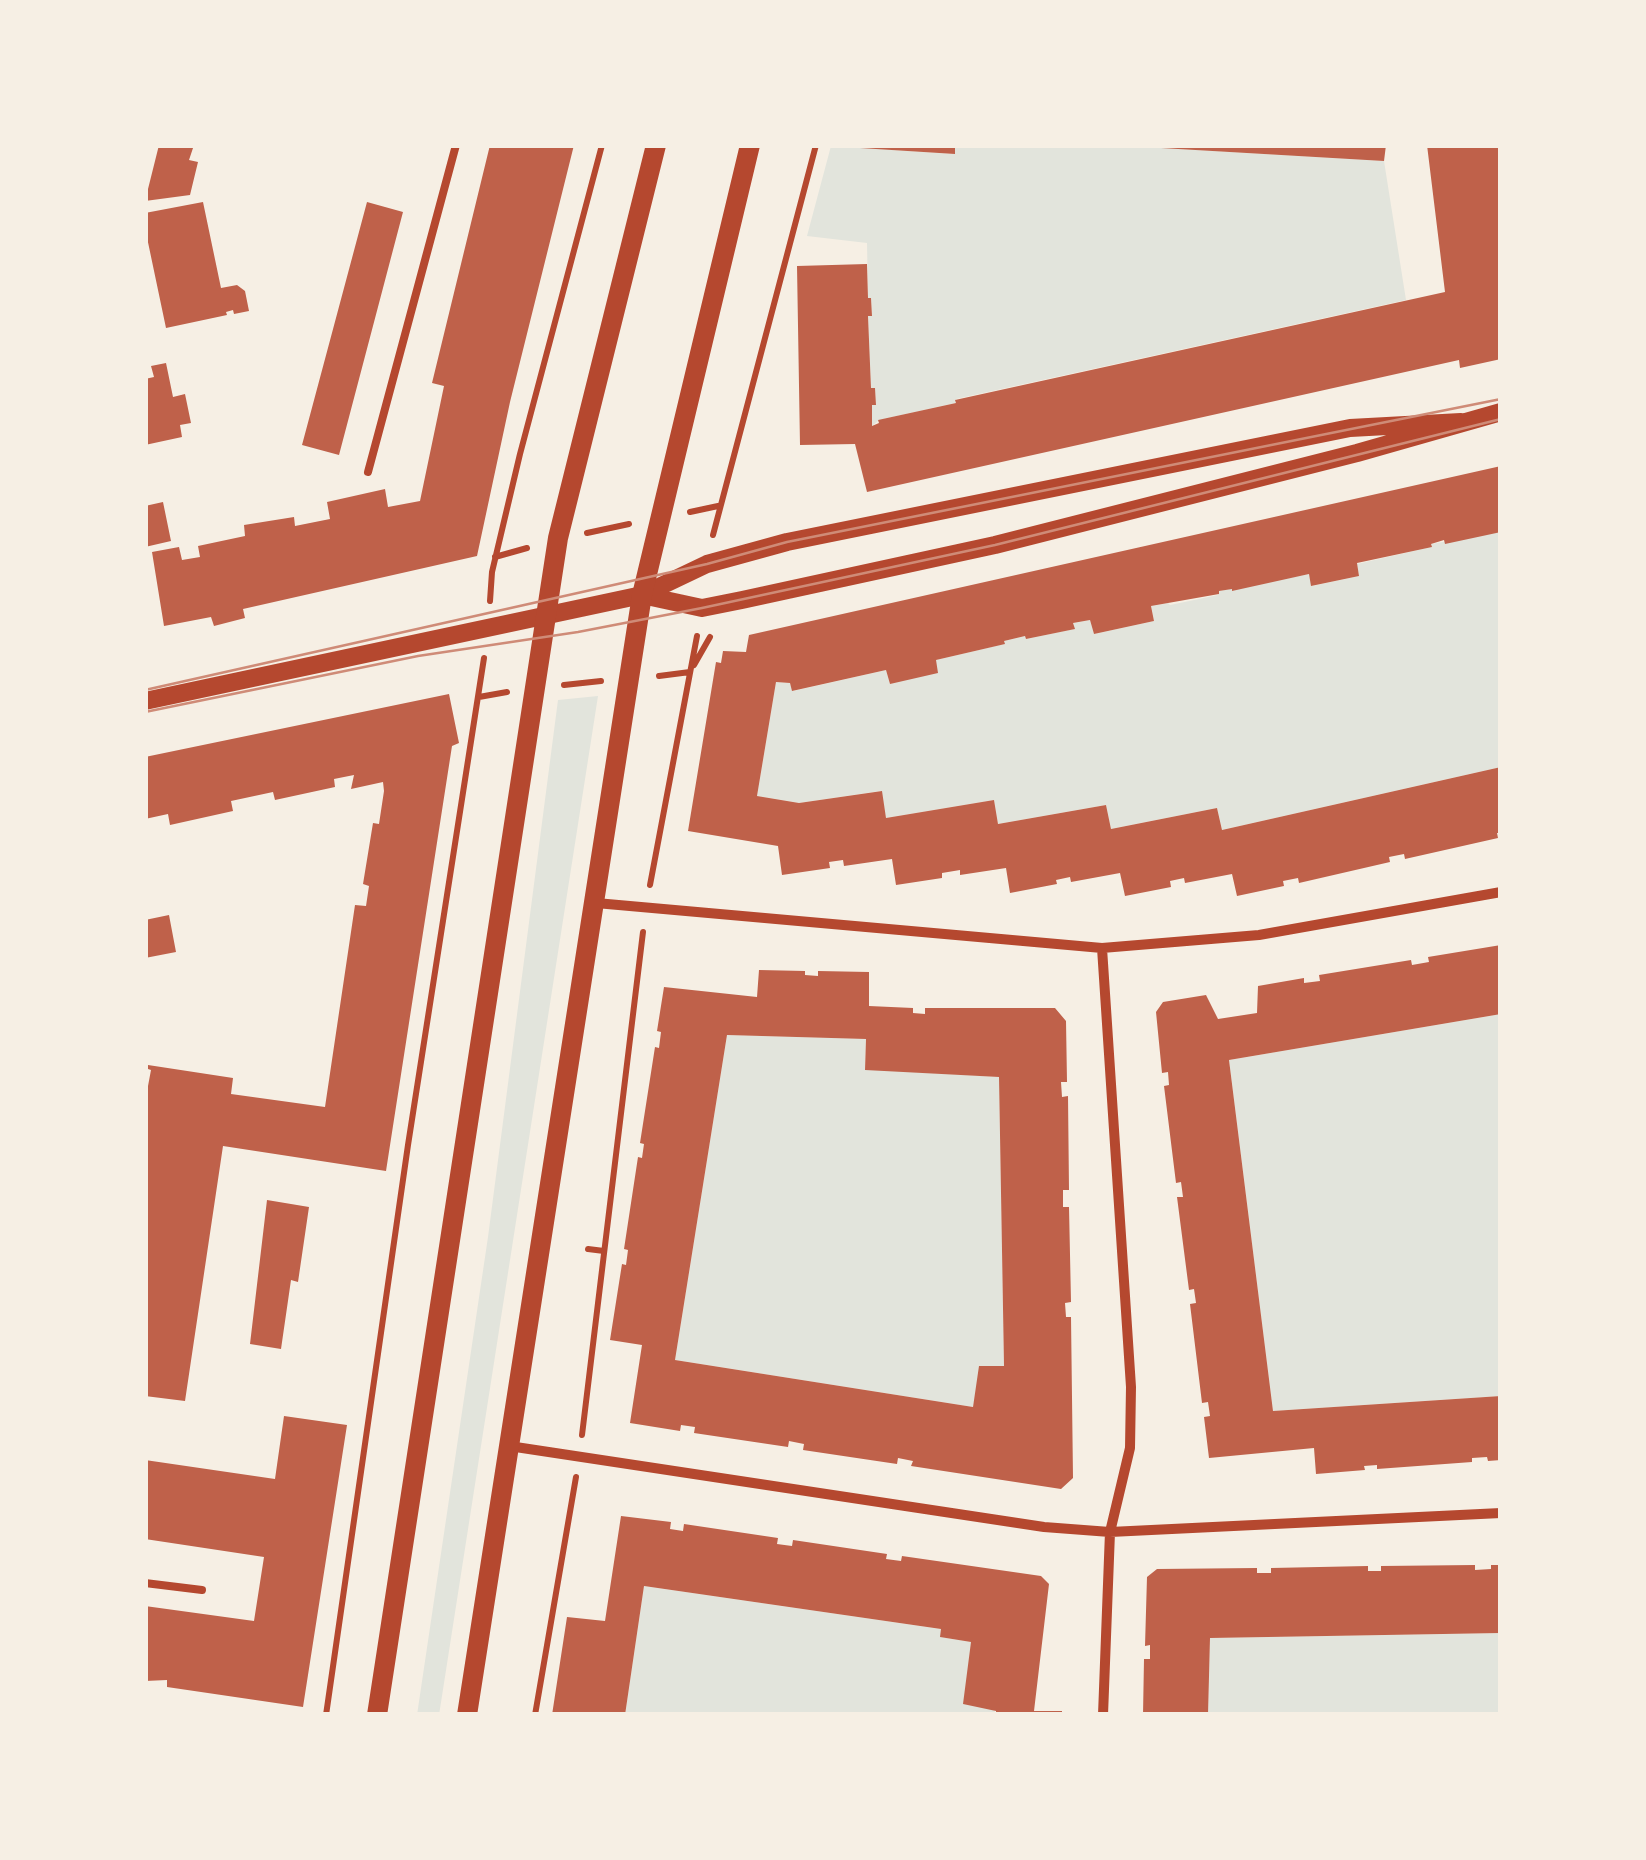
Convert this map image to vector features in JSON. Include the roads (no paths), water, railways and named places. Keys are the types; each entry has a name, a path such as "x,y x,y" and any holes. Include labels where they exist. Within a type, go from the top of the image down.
{"main road":[{"path":"377,1715 558,538 656,145"},
{"path":"467,1715 642,594 750,145"}],"street":[{"path":"642,594 702,608 742,600 996,545 1357,454 1501,412"},
{"path":"145,701 642,594 707,564 877,523 1350,428 1461,422"},
{"path":"596,903 1102,948 1260,935 1501,892"},
{"path":"1102,948 1131,1387 1130,1448 1110,1532 1103,1715"},
{"path":"509,1446 1044,1527 1110,1532 1501,1513"}],"lane":[{"path":"368,472 456,145"},
{"path":"145,1583 202,1590"}],"tram line":[{"path":"145,690 707,564 787,542 1501,399"},
{"path":"145,712 418,656 702,608 995,545 1501,419"}]}
